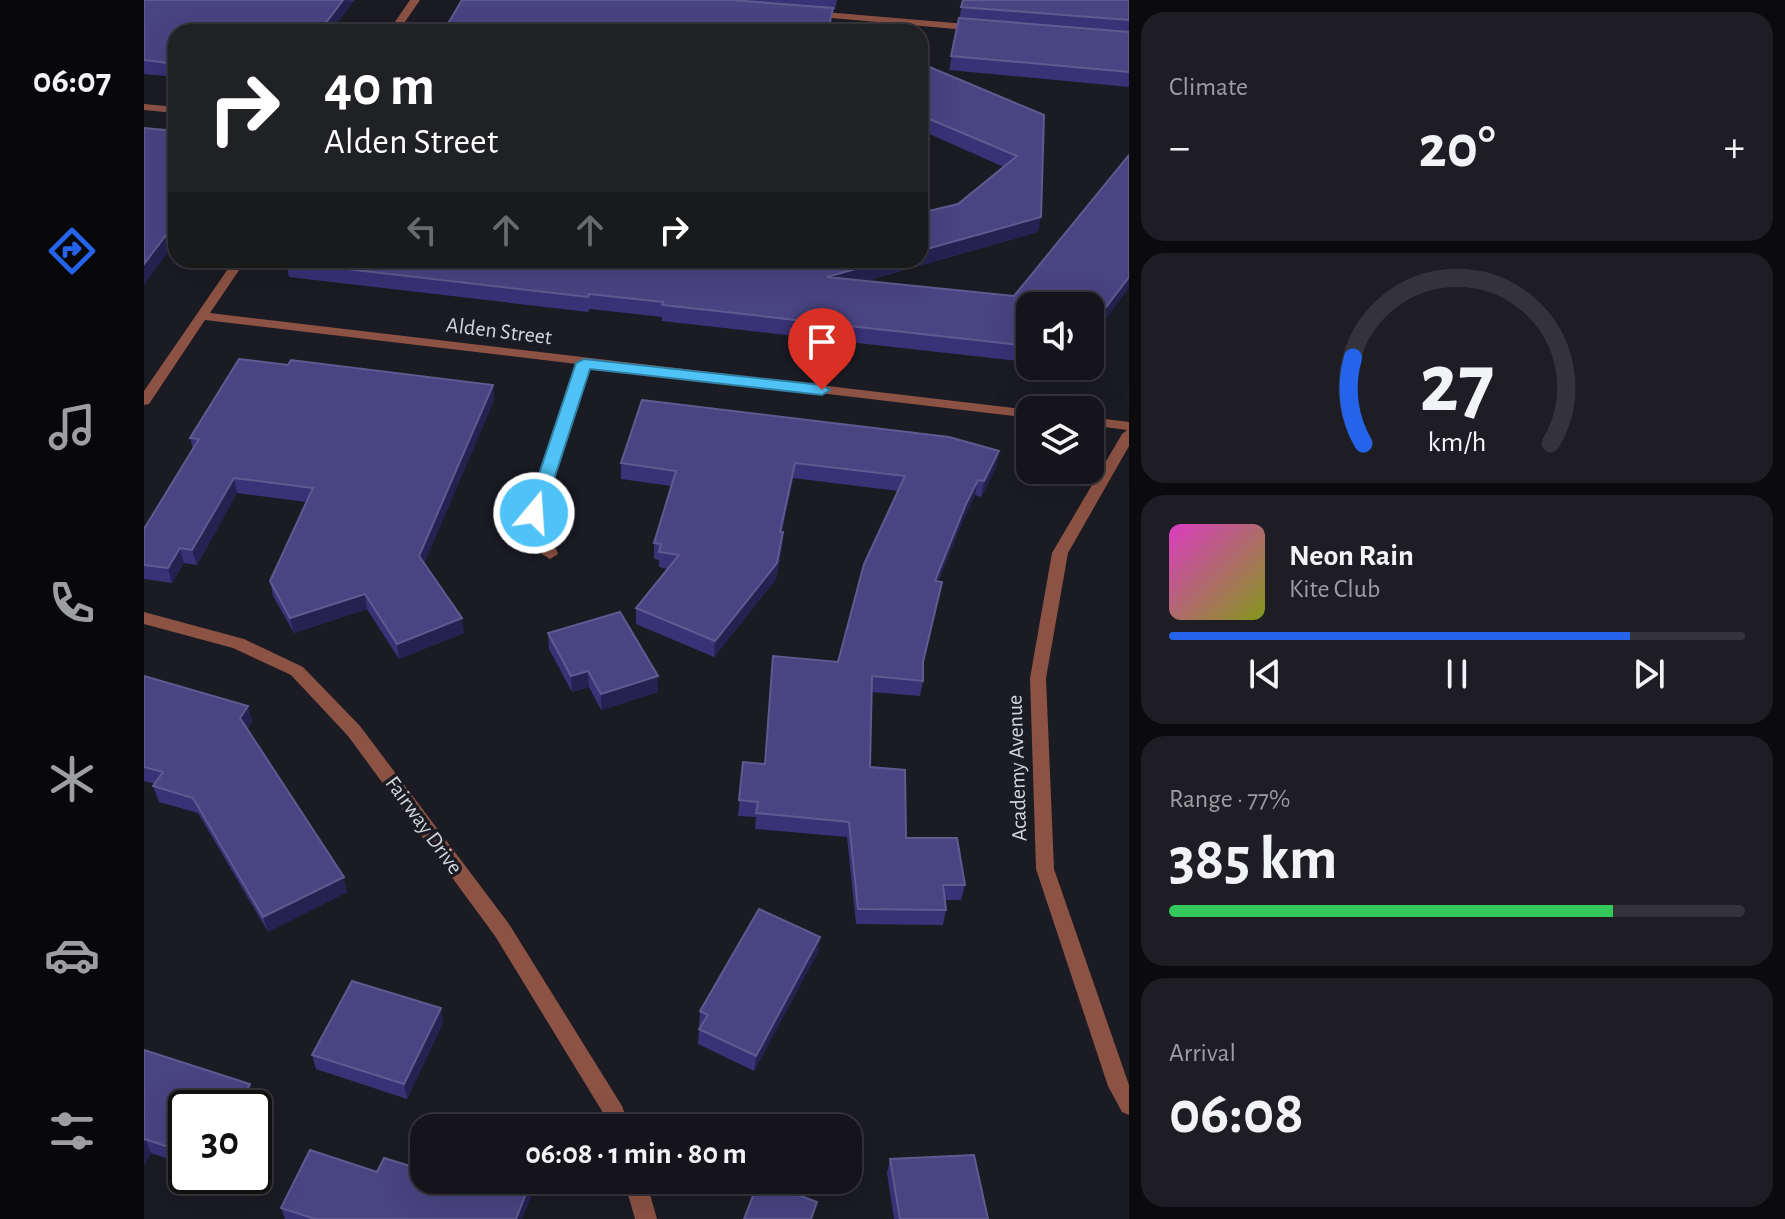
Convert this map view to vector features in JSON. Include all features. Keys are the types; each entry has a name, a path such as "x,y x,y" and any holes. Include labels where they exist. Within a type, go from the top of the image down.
{"street":[{"path":"398,24 415,0"},
{"path":"798,13 987,28"},
{"path":"144,107 168,109"},
{"path":"144,401 235,268"},
{"name":"Alden Street","path":"202,316 1016,412"},
{"path":"550,554 534,513 584,363"},
{"path":"1104,423 1129,426"},
{"name":"Academy Avenue","path":"1129,434 1060,553 1038,678 1045,869 1118,1086 1129,1105"},
{"name":"Fairway Drive","path":"144,618 238,643 297,671 354,731 502,930 615,1114"},
{"path":"639,1194 646,1219"}],"building":[{"path":"144,0 343,0 325,24 168,24 168,63 144,60"},
{"path":"462,0 731,0 833,8 829,24 448,24"},
{"path":"963,0 1129,0 1129,20 961,7"},
{"path":"959,18 1129,32 1129,72 951,56"},
{"path":"928,66 1044,115 1041,217 928,249 928,211 958,204 1017,156 928,118"},
{"path":"144,128 168,130 168,232 144,264"},
{"path":"1129,155 1129,277 1106,307 1104,292 1017,292"},
{"path":"338,268 859,268 827,277 1014,296 1016,294 1016,344 662,305 663,302 589,294 588,297"},
{"path":"239,359 288,365 291,360 493,385 419,556 462,618 397,644 365,594 290,618 270,581 313,488 234,478 192,550 180,548 168,568 144,565 144,529 199,439 190,438"},
{"path":"642,400 949,437 999,451 984,481 978,480 966,504 935,581 942,582 923,662 923,681 872,676 870,767 905,770 906,838 957,838 965,885 943,885 946,910 858,909 849,822 756,813 758,802 739,800 743,762 765,764 773,656 838,662 864,564 905,476 795,463 780,532 783,532 777,563 715,641 636,608 679,555 659,552 661,544 654,543 676,471 621,463"},
{"path":"620,612 658,676 601,694 588,671 571,676 548,633"},
{"path":"144,676 248,706 240,718 344,877 263,917 193,798 153,786 163,772 144,767"},
{"path":"759,909 820,937 756,1056 699,1029 708,1015 700,1011"},
{"path":"352,981 441,1008 404,1084 312,1055"},
{"path":"144,1050 250,1084 247,1090 168,1090 168,1147 144,1140"},
{"path":"310,1150 377,1172 384,1158 410,1166 410,1194 526,1194 516,1219 315,1219 281,1208"},
{"path":"974,1155 988,1219 900,1219 890,1159"},
{"path":"754,1194 796,1194 817,1202 811,1219 744,1219"}],"route":[{"path":"534,513 584,363 822,390"}]}
